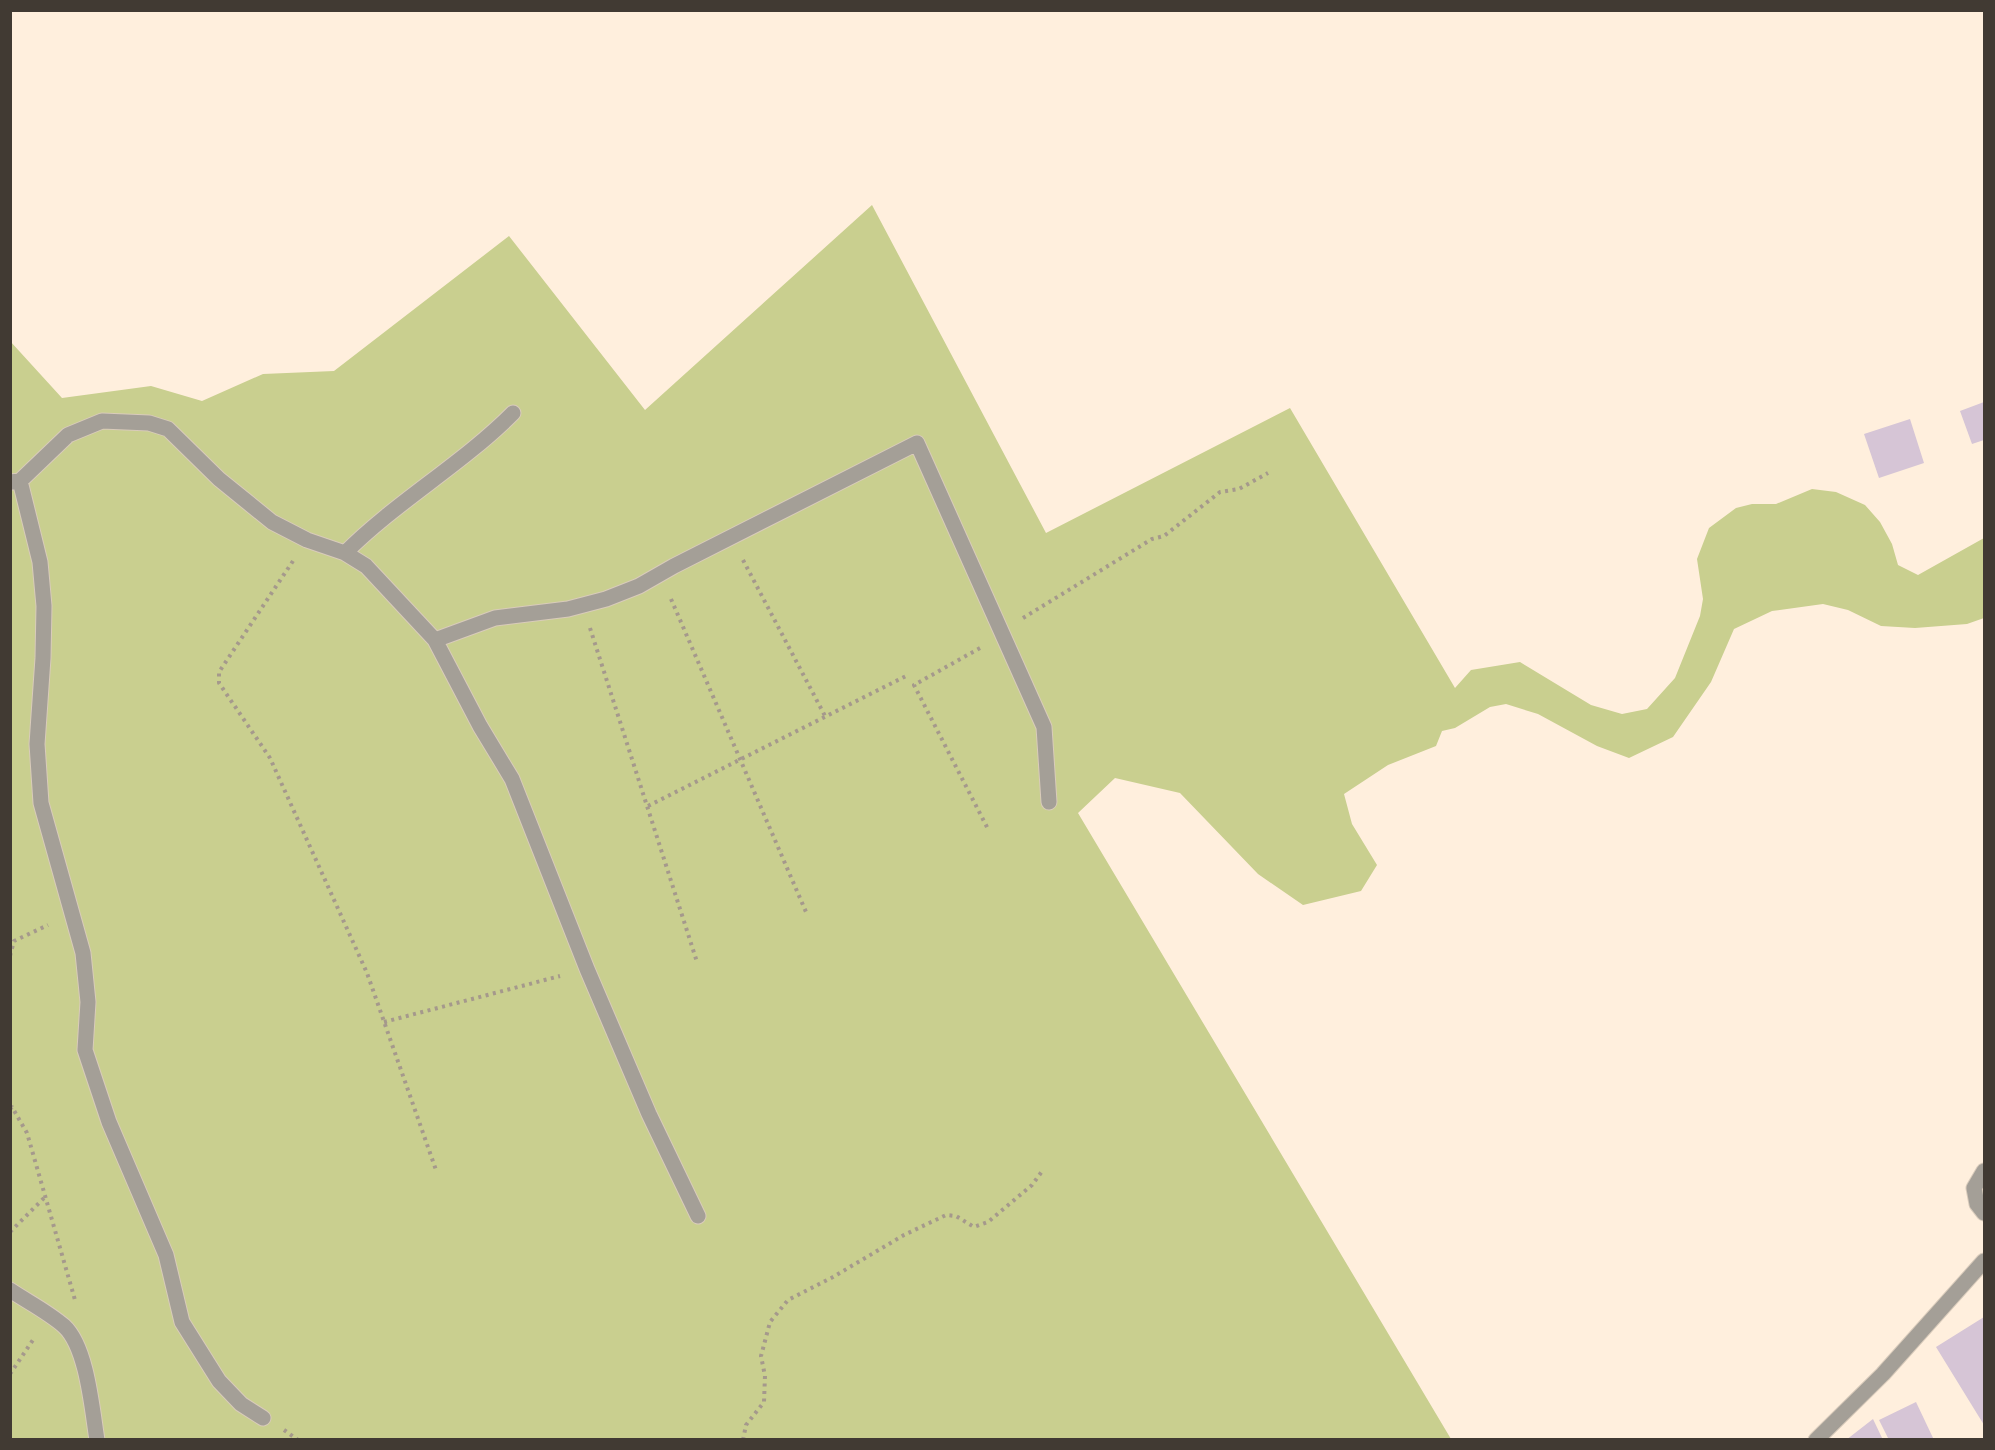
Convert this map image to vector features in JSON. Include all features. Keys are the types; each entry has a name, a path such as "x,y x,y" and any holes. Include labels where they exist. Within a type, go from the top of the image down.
{"street":[{"path":"345,553 369,529 407,498 465,457 495,432 513,413"},
{"path":"263,1418 241,1404 219,1381 182,1322 166,1255 109,1122 85,1050 88,1002 83,953 41,803 37,744 44,606 40,562 15,482 68,435 102,421 149,423 168,429 219,479 272,522 307,540 345,553 366,566 435,640 480,726 512,779 587,969 649,1114 698,1216"},
{"path":"435,640 495,618 583,605 639,586 917,443 1044,727 1049,802"},
{"path":"1984,1171 1974,1188 1977,1204 1984,1213"},
{"path":"1816,1440 1883,1374 1984,1261"},
{"path":"10,1290 64,1326 75,1340 87,1376 97,1440"}],"path":[{"path":"989,831 914,685 1003,634 1015,623 1152,539 1164,536 1220,492 1239,489 1268,473"},
{"path":"731,537 825,717"},
{"path":"307,540 219,672 219,683 270,758 367,974 435,1170"},
{"path":"660,574 806,912"},
{"path":"583,605 697,962"},
{"path":"648,806 908,675"},
{"path":"10,956 14,941 59,920 74,922"},
{"path":"384,1022 587,969"},
{"path":"10,1109 12,1107 27,1133 84,1331 75,1340"},
{"path":"743,1440 746,1425 764,1402 765,1376 761,1356 770,1322 788,1300 833,1277 904,1235 946,1215 956,1216 974,1227 988,1222 1032,1185 1043,1170"},
{"path":"10,1232 45,1197"},
{"path":"10,1374 49,1316"}],"green space":[{"path":"872,205 1046,533 1290,408 1455,688 1471,670 1520,662 1591,705 1622,714 1647,709 1675,678 1700,616 1703,599 1697,559 1709,528 1736,508 1752,504 1776,504 1812,489 1836,492 1865,505 1880,522 1892,544 1898,565 1918,575 1984,538 1984,618 1967,624 1915,628 1881,626 1848,610 1823,604 1772,611 1734,629 1711,682 1673,737 1629,758 1597,746 1538,714 1506,704 1490,707 1455,728 1442,731 1436,746 1388,765 1344,794 1352,824 1377,865 1361,891 1303,905 1258,874 1180,793 1115,778 1078,813 1451,1439 11,1439 10,341 62,398 151,386 202,401 263,374 334,371 509,236 645,410"}],"building":[{"path":"1984,402 1984,440 1972,444 1960,411"},
{"path":"1910,419 1924,463 1879,478 1864,434"},
{"path":"1984,1317 1984,1425 1936,1347"},
{"path":"1916,1402 1934,1440 1889,1440 1879,1420"},
{"path":"1873,1419 1883,1440 1846,1440"}]}
